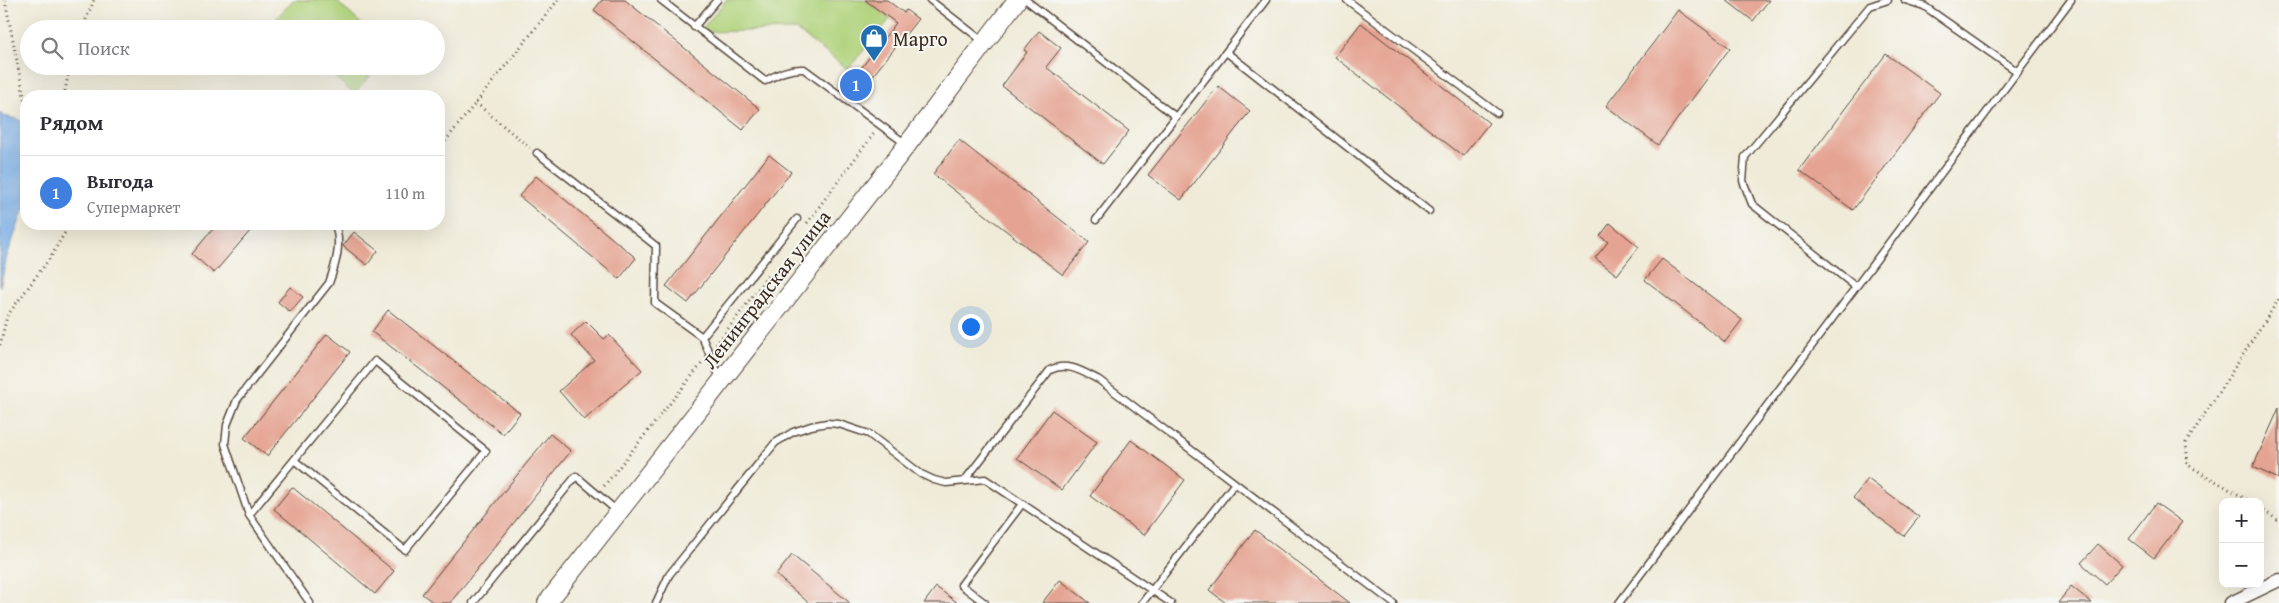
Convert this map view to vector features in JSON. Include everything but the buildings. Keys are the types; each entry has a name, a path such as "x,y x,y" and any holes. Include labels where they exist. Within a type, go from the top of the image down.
{"street":[{"name":"Ленинградская улица","path":"546,603 907,145 1017,0"},
{"path":"2231,603 2279,580"}],"lane":[{"path":"661,0 765,81 781,72 796,68 804,69 907,145"},
{"path":"694,27 717,0"},
{"path":"930,0 984,42"},
{"path":"1026,0 1176,117"},
{"path":"1096,220 1266,0"},
{"path":"1347,0 1497,113"},
{"path":"1856,287 1752,204 1743,181 1742,168 1745,156 1870,6 1888,0"},
{"path":"1905,0 1924,6 2018,72"},
{"path":"1619,603 2071,0"},
{"path":"1226,52 1429,211"},
{"path":"537,153 656,246 655,303 702,337 721,381"},
{"path":"702,337 797,219"},
{"path":"310,603 249,515 225,444 227,425 237,400 329,283 336,265 338,246 336,230"},
{"path":"249,515 294,460 375,361 486,451 405,550 294,460"},
{"path":"965,480 1050,370 1058,366 1073,368 1099,380 1393,603"},
{"path":"656,603 669,575 775,443 793,432 827,423 839,424 869,434 921,474 934,480 946,483 985,479 1171,603"},
{"path":"473,603 576,476 617,511"},
{"path":"1142,603 1235,483"},
{"path":"985,603 961,585 1022,504"}],"path":[{"path":"5,0 23,90"},
{"path":"86,20 94,0"},
{"path":"445,141 558,0"},
{"path":"65,90 68,75"},
{"path":"476,102 537,153"},
{"path":"804,227 881,125"},
{"path":"0,345 7,316 50,258 66,230"},
{"path":"598,495 710,353 775,266"},
{"path":"2244,498 2188,465 2186,443 2279,299"},
{"path":"2264,511 2279,521"}],"green space":[{"path":"293,0 335,0 357,20 275,20"},
{"path":"726,0 865,0 890,19 848,69 796,30 700,32"},
{"path":"333,75 371,75 358,90 350,90"}],"water":[{"path":"0,112 3,116 20,121 20,220 7,256 0,287"}],"place":[{"name":"Марго","path":"874,62"},
{"name":"Выгода","path":"856,85"}]}
